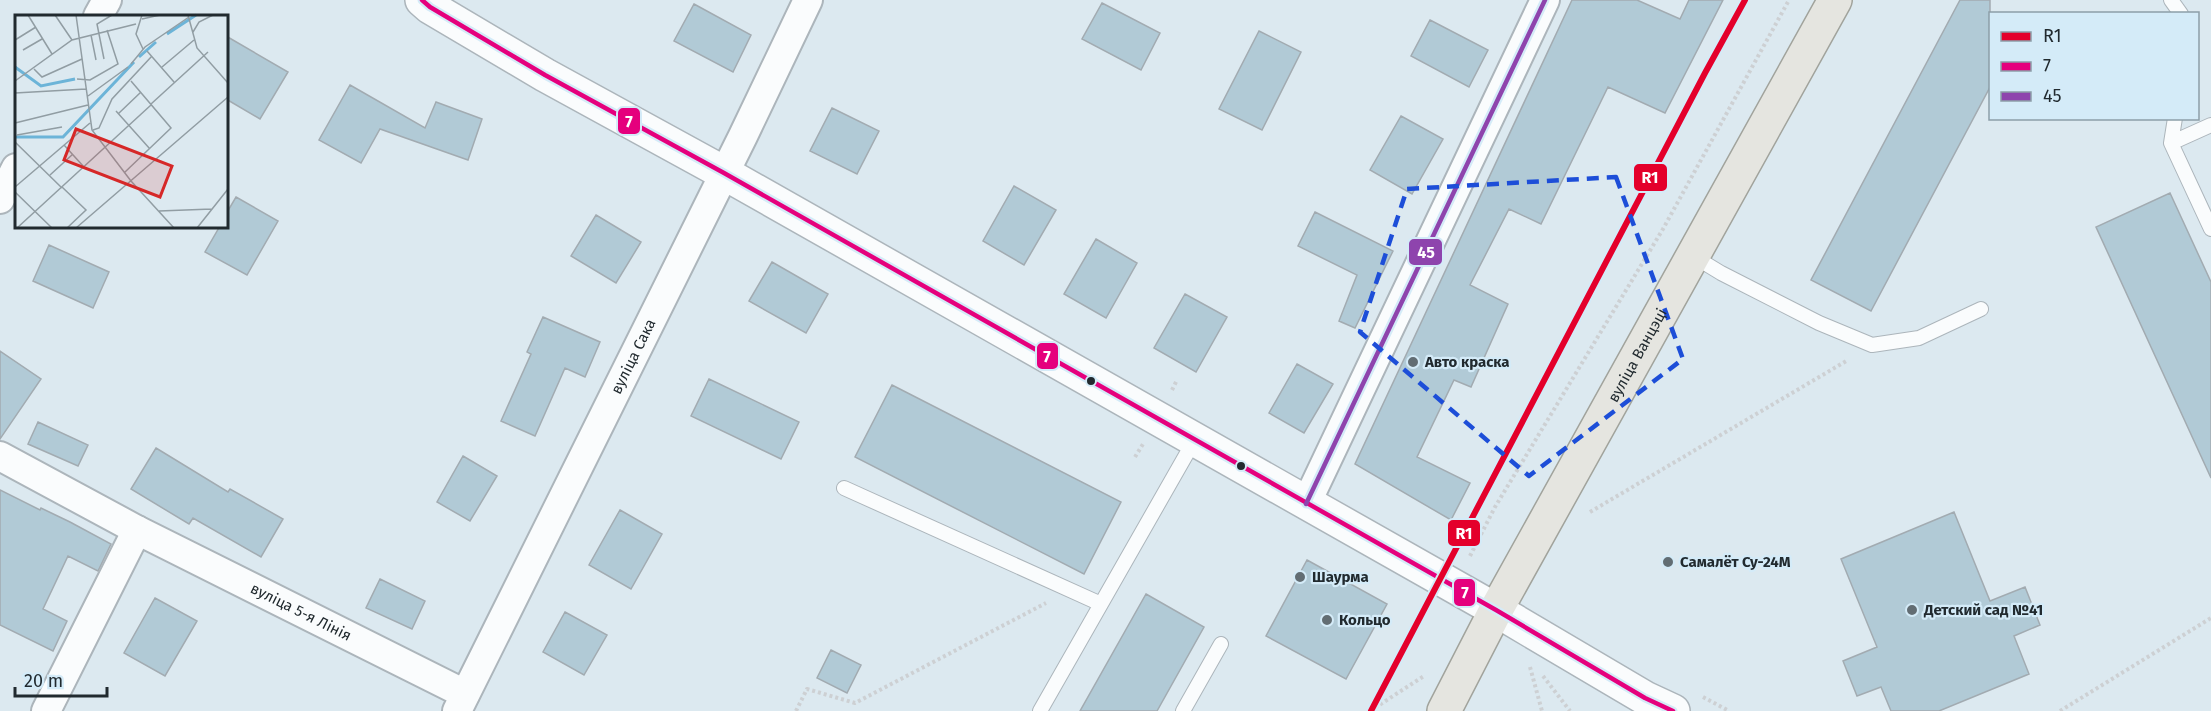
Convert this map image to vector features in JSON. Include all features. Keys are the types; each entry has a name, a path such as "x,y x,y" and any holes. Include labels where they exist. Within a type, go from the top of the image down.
{"main road":[{"path":"422,0 430,7 545,75 724,173 1496,610 1652,706"},
{"name":"вуліца Ванцэці","path":"1444,711 1496,610 1835,0"}],"street":[{"path":"99,15 107,0"},
{"name":"вуліца Сака","path":"461,702 808,0"},
{"path":"1306,504 1545,0"},
{"path":"0,199 15,170"},
{"name":"вуліца 5-я Лінія","path":"0,456 461,702"},
{"path":"46,711 137,530"}],"lane":[{"path":"2175,120 2171,143 2211,229"},
{"path":"2171,143 2211,125"},
{"path":"1693,256 1721,273 1819,323 1872,345 1920,338 1981,309"},
{"path":"1040,711 1194,441"},
{"path":"844,488 1101,604"},
{"path":"1183,711 1221,644"}],"path":[{"path":"1470,556 1495,507 1663,229 1789,0"},
{"path":"1590,512 1872,345"},
{"path":"796,711 807,690 855,704 1071,590"},
{"path":"2060,711 2211,618"},
{"path":"1530,666 1542,711"},
{"path":"1541,674 1570,711"},
{"path":"1370,711 1427,675"}],"highlighted area":[{"path":"1616,177 1683,359 1529,476 1360,332 1407,189"}],"building":[{"path":"1572,0 1637,0 1680,19 1689,0 1723,0 1665,113 1608,87 1541,224 1509,209 1470,285 1508,304 1471,387 1454,380 1417,457 1470,483 1451,520 1355,464"},
{"path":"1960,0 1990,0 1989,89 1871,311 1811,280"},
{"path":"1102,3 1160,33 1141,70 1082,39"},
{"path":"694,4 751,35 733,72 674,41"},
{"path":"1430,20 1488,50 1469,87 1411,56"},
{"path":"1259,31 1301,52 1262,130 1219,109"},
{"path":"228,37 288,72 260,119 228,100"},
{"path":"350,85 425,128 436,102 482,119 468,160 380,129 361,163 319,140"},
{"path":"832,108 879,131 857,174 810,151"},
{"path":"1401,116 1443,139 1412,194 1370,170"},
{"path":"1014,186 1056,210 1024,265 983,241"},
{"path":"2170,193 2211,282 2211,478 2096,227"},
{"path":"236,197 278,221 247,275 205,252 219,228 228,228 228,211"},
{"path":"1315,212 1393,251 1355,328 1339,321 1357,275 1298,246"},
{"path":"596,215 641,242 616,283 571,256"},
{"path":"1096,239 1137,263 1106,318 1064,294"},
{"path":"49,245 109,272 93,308 33,281"},
{"path":"772,262 828,294 806,333 749,301"},
{"path":"1185,294 1227,317 1196,372 1154,348"},
{"path":"543,317 600,342 585,377 565,368 535,436 501,421 531,354 527,352"},
{"path":"0,351 41,379 0,439"},
{"path":"1297,364 1333,384 1304,433 1269,413"},
{"path":"709,379 799,422 781,459 691,416"},
{"path":"892,385 1121,502 1084,574 855,457"},
{"path":"38,422 88,445 78,466 28,444"},
{"path":"156,448 228,492 230,489 283,519 261,557 193,518 189,524 131,489"},
{"path":"463,456 497,476 470,521 437,502"},
{"path":"0,490 70,522 111,544 98,571 68,556 43,609 67,621 53,651 0,625"},
{"path":"620,510 662,534 631,589 589,565"},
{"name":"Детский сад №41","path":"1954,512 1990,601 2025,587 2040,625 2014,636 2029,674 1939,711 1891,711 1881,687 1857,696 1843,661 1877,647 1841,559"},
{"name":"Кольцо","path":"1307,560 1387,604 1346,679 1266,636"},
{"path":"380,579 425,601 412,629 366,608"},
{"path":"1146,594 1204,627 1157,711 1080,711"},
{"path":"155,598 197,621 165,676 124,653"},
{"path":"565,612 607,635 584,675 543,652"},
{"path":"831,650 861,665 847,693 817,678"}],"transit line":[{"name":"7","path":"422,0 430,7 545,75 724,173 1496,610 1645,698 1673,711"},
{"name":"45","path":"1306,504 1545,0"},
{"name":"R1","path":"1371,711 1745,0"}],"place":[{"name":"Авто краска","path":"1413,362"},
{"name":"Самалёт Су-24М","path":"1668,562"},
{"name":"Шаурма","path":"1300,577"},
{"name":"Детский сад №41","path":"1912,610"},
{"name":"Кольцо","path":"1327,620"}]}
